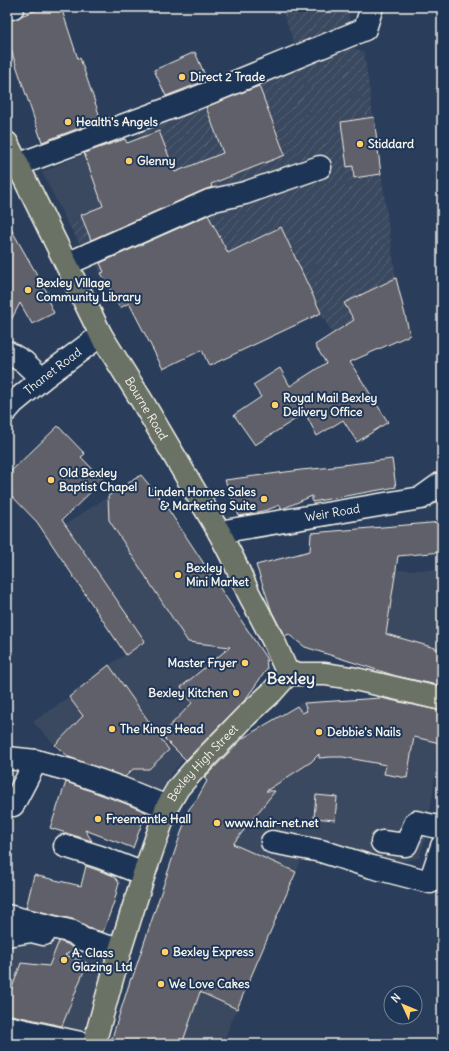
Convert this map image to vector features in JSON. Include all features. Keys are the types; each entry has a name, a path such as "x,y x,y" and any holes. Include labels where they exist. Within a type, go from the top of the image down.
{"main road":[{"name":"Bourne Road","path":"7,143 101,335 142,401 219,532 274,642 288,674"},
{"path":"288,674 325,674 350,678 442,699"},
{"name":"Bexley High Street","path":"94,1044 120,950 167,807 178,788 193,770 247,714 272,692 288,674"}],"street":[{"path":"7,9 13,7"},
{"path":"17,165 189,101 365,29 372,7"},
{"path":"67,264 209,201 245,193 320,167"},
{"name":"Thanet Road","path":"7,410 13,403 42,379 101,335"},
{"path":"7,352 24,362 42,379"},
{"name":"Weir Road","path":"219,532 421,498 442,483"},
{"path":"7,758 36,761 69,770 123,789 167,807"},
{"path":"13,805 36,761"},
{"path":"382,842 406,845 416,822 442,828"},
{"path":"272,842 321,851 372,867 430,882 442,846"},
{"path":"65,846 100,857 144,874"},
{"path":"7,916 73,932 82,939"},
{"path":"7,935 32,931 69,940 82,939 120,950"},
{"path":"7,1027 84,1044"}],"shaded area":[{"path":"281,7 348,7 350,29 295,46"},
{"path":"354,48 364,52 396,278 410,335 349,361 321,314 209,366 192,329 150,293 120,308 127,260 101,273 84,242 80,244 67,222 118,200 173,167 159,131 138,139 134,128"},
{"path":"159,131 173,167 118,200 67,222 42,172 84,154 125,139 127,143"},
{"path":"141,475 164,503 246,629 248,628 266,658 171,774 159,793 72,760 33,722 69,697 109,665 125,655 46,537"},
{"path":"291,557 318,567 442,570 442,678 305,647 288,634 263,584 256,565"},
{"path":"358,700 442,732 426,837 419,858 401,862 310,837 222,1044 110,1044 127,989 187,815 208,785 207,775 248,734 303,702 306,707 322,702"},
{"path":"7,925 107,955 84,1044 7,1044"}],"building":[{"path":"46,7 61,7 78,59 80,58 101,120 42,142 7,38 7,21 17,19 23,15"},
{"name":"Direct 2 Trade","path":"195,52 207,80 166,96 154,70"},
{"path":"259,86 285,155 211,184 212,187 91,240 81,215 103,206 84,153 125,139 127,143 159,131 175,172 223,153 206,107"},
{"name":"Stiddard","path":"374,117 381,174 354,178 353,166 347,167 341,122"},
{"path":"208,215 228,253 281,227 321,313 209,366 202,350 163,369 129,303 120,308 101,273 104,272 100,263"},
{"name":"Bexley Village Community Library","path":"7,222 48,294 46,296 54,313 32,324 20,303 7,328"},
{"path":"396,278 410,335 350,362 388,422 357,442 343,420 317,436 305,413 255,445 234,415 261,397 253,385 280,368 290,386 326,363 315,345 354,320 344,303"},
{"path":"58,426 85,454 81,457 103,480 62,520 145,641 126,655 37,522 7,491 7,475"},
{"path":"392,459 396,487 312,502 312,496 282,509 280,505 258,513 239,516 225,480 334,467"},
{"path":"141,475 164,503 266,658 267,669 245,700 186,760 161,735 192,703 181,687 230,647 188,642 109,520 108,496"},
{"path":"442,522 442,552 398,556 386,634 442,650 442,686 396,676 305,647 288,634 285,637 272,612 256,565 310,551 311,533"},
{"name":"The Kings Head","path":"109,665 169,750 149,769 133,769 125,777 69,757 55,745 83,716 69,697"},
{"path":"381,698 442,711 442,732 440,743 414,737 407,778 384,774 386,765 343,757 319,758 319,754 311,762 266,791 275,791 233,844 296,872 237,1009 200,992 182,1044 110,1044 189,809 197,799 207,781 204,778 243,738 297,706 302,713 307,711 304,703"},
{"name":"Freemantle Hall","path":"66,782 146,812 133,848 85,830 92,841 50,828"},
{"path":"316,795 337,797 335,820 314,818"},
{"path":"86,866 114,876 119,883 103,932 88,928 76,920 26,908 34,875 81,886"},
{"path":"59,941 75,949 65,955 87,963 62,1026 7,1014 7,988 12,988 21,963 49,966"}],"place":[{"name":"Direct 2 Trade","path":"182,77"},
{"name":"Health's Angels","path":"68,122"},
{"name":"Stiddard","path":"360,144"},
{"name":"Glenny","path":"129,161"},
{"name":"Bexley Village Community Library","path":"28,290"},
{"name":"Royal Mail Bexley Delivery Office","path":"275,405"},
{"name":"Old Bexley Baptist Chapel","path":"51,480"},
{"name":"Linden Homes Sales & Marketing Suite","path":"264,499"},
{"name":"Bexley Mini Market","path":"178,575"},
{"name":"Master Fryer","path":"245,663"},
{"name":"Bexley Kitchen","path":"236,693"},
{"name":"The Kings Head","path":"112,729"},
{"name":"Debbie's Nails","path":"319,732"},
{"name":"Freemantle Hall","path":"98,819"},
{"name":"www.hair-net.net","path":"217,823"},
{"name":"Bexley Express","path":"165,952"},
{"name":"A. Class Glazing Ltd","path":"64,960"},
{"name":"We Love Cakes","path":"161,984"}],"district":[{"name":"Bexley","path":"291,678"}]}
